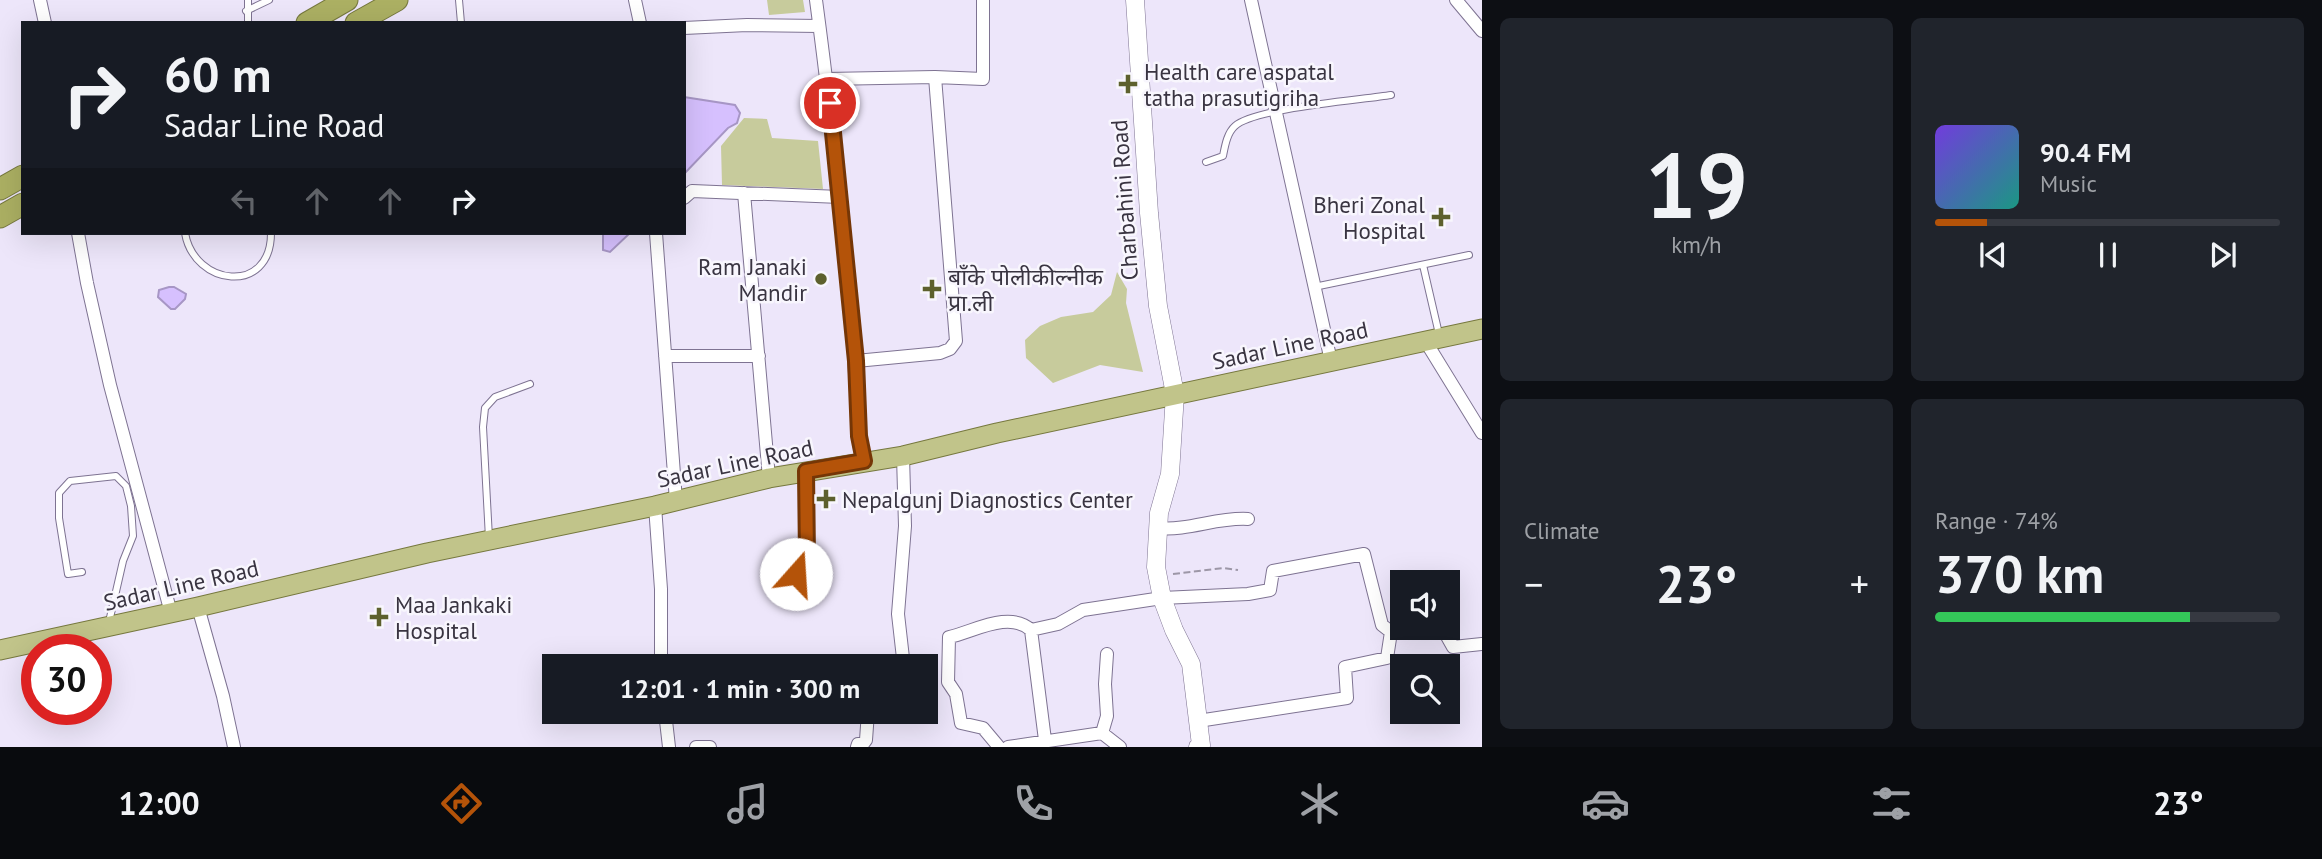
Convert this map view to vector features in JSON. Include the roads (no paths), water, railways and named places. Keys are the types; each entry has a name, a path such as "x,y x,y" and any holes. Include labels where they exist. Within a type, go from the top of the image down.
{"highway":[{"path":"309,21 346,0"},
{"path":"360,21 397,0"},
{"path":"0,189 21,177"},
{"path":"0,217 21,205"}],"main road":[{"name":"Charbahini Road","path":"1135,0 1157,306 1175,394 1170,474 1159,513 1156,567 1162,598 1191,664 1200,746"},
{"name":"Sadar Line Road","path":"0,650 489,540 656,506 769,478 903,456 997,433 1482,329"}],"street":[{"path":"40,0 45,21"},
{"path":"635,0 640,21"},
{"path":"816,0 840,197 856,361 859,436 864,461"},
{"path":"827,79 983,79 983,0"},
{"path":"1251,0 1331,360"},
{"path":"1457,0 1482,31"},
{"path":"686,28 819,26"},
{"path":"856,361 940,352 950,349 956,341 935,77"},
{"path":"686,196 692,191 840,197"},
{"path":"744,193 769,478"},
{"path":"78,235 86,283 110,385 171,613"},
{"path":"656,235 676,501"},
{"path":"1433,340 1482,433"},
{"path":"665,356 759,356"},
{"path":"903,456 905,526 898,614 903,654"},
{"path":"793,593 796,574 807,558 806,471"},
{"path":"656,506 662,589 661,654"},
{"path":"1158,528 1175,530 1226,520 1248,519"},
{"path":"1031,630 1058,624 1083,610 1162,598 1248,594 1270,590 1273,571 1364,554 1382,625 1390,631"},
{"path":"198,607 234,747"},
{"path":"999,747 983,728 961,723 957,694 948,682 949,637 967,633 974,628 1006,622 1024,623 1031,630 1045,740"},
{"path":"1198,721 1346,698 1345,667 1387,658 1390,638"},
{"path":"1448,640 1452,647 1482,644"},
{"path":"1102,733 1107,716 1107,654"},
{"path":"666,724 669,747"},
{"path":"856,747 866,740 867,724"},
{"path":"1008,747 1102,733 1120,747"},
{"path":"696,747 710,747"}],"lane":[{"path":"248,0 248,21"},
{"path":"246,11 269,0"},
{"path":"459,0 461,21"},
{"path":"1206,162 1223,156 1227,139 1237,124 1275,111 1391,96"},
{"path":"187,235 195,255 210,271 236,277 253,273 265,260 271,235"},
{"path":"1314,287 1469,256"},
{"path":"1423,265 1433,340"},
{"path":"489,540 483,427 485,408 495,397 530,384"},
{"path":"82,572 68,574 58,518 59,493 70,481 116,476 126,486 131,506 133,536 122,561 108,627"}],"place":[{"name":"Health care aspatal tatha prasutigriha","path":"1128,84"},
{"name":"Bheri Zonal Hospital","path":"1441,217"},
{"name":"Ram Janaki Mandir","path":"821,279"},
{"name":"बाँके पोलीकील्नीक प्रा.ली","path":"932,289"},
{"name":"Nepalgunj Diagnostics Center","path":"826,499"},
{"name":"Maa Jankaki Hospital","path":"379,617"}]}
